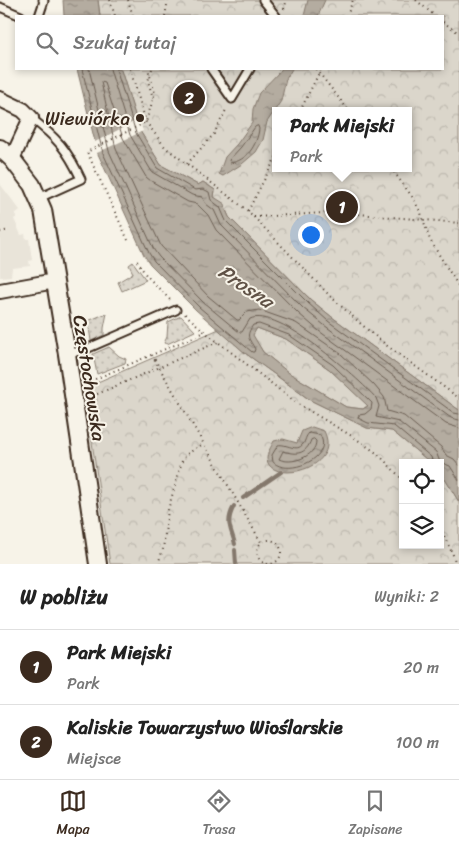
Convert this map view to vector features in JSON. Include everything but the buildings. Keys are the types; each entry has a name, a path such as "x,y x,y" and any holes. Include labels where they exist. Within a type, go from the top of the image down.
{"street":[{"path":"0,99 23,110 31,118 12,159"},
{"name":"Częstochowska","path":"0,148 12,159 32,185 39,198 46,222 98,564"},
{"path":"0,291 55,281"}],"lane":[{"path":"39,15 43,0"},
{"path":"263,0 275,15"},
{"path":"0,7 18,15"},
{"path":"212,70 232,99 249,70"},
{"path":"31,118 60,143 68,153 81,178 39,198"},
{"path":"67,354 84,350 177,310"}],"path":[{"path":"110,0 115,15"},
{"path":"128,0 132,15"},
{"path":"165,15 168,0"},
{"path":"282,15 287,0"},
{"path":"347,15 353,0"},
{"path":"416,0 434,15"},
{"path":"444,23 459,33"},
{"path":"130,70 146,122 165,148 248,211 346,312 459,398"},
{"path":"148,70 150,75"},
{"path":"128,240 87,152 146,122 153,98 148,81 152,70"},
{"path":"302,107 319,72 346,107"},
{"path":"187,164 214,134 232,99"},
{"path":"248,211 272,165"},
{"path":"395,172 414,198 430,240 459,286"},
{"path":"254,217 341,213 459,224"},
{"path":"0,232 9,230"},
{"path":"137,261 146,275 172,302"},
{"path":"177,310 298,404 378,454 399,476"},
{"path":"81,385 205,332"},
{"path":"84,400 218,342"},
{"path":"152,355 261,542"},
{"path":"158,564 163,549 168,510 182,461 186,454 204,444"},
{"path":"444,536 454,557 455,564"},
{"path":"270,539 280,546 281,553 280,557 273,564 263,563 258,557 256,550 261,542 270,539"}],"shaded area":[{"path":"0,184 20,210 15,214 17,217 14,219 21,235 25,234 26,239 29,239 32,260 29,261 30,266 12,268 11,276 0,277"}],"green space":[{"path":"98,0 459,0 459,410 311,300 229,217 226,210 214,197 215,190 203,182 198,185 161,165 140,131 121,71 119,70 444,70 444,15 100,15"},
{"path":"133,262 146,280 122,291 118,282 133,273 129,265"},
{"path":"107,313 104,335 91,341 88,321"},
{"path":"181,316 195,331 167,344 164,343 167,337 168,322"},
{"path":"257,328 286,339 329,369 368,405 363,409 346,407 289,373 263,352 252,335"},
{"path":"219,329 245,353 310,400 367,428 392,431 426,459 399,459 399,549 444,549 444,477 459,502 459,564 110,564 84,388"},
{"path":"109,347 119,356 126,359 125,363 97,374 93,354"}],"water":[{"path":"63,0 98,0 100,15 64,15"},
{"path":"308,0 325,0 318,15 304,15"},
{"name":"Prosna","path":"77,70 121,70 140,131 161,165 198,185 203,182 215,190 214,197 225,204 229,217 311,300 459,410 459,502 444,478 444,459 426,459 392,431 367,428 310,400 245,353 196,310 150,264 144,255 98,154","holes":["257,328 286,339 329,369 368,406 363,409 346,407 289,373 263,352 253,335"]},
{"path":"281,70 291,70 286,79 281,101 277,107 272,107 272,114 267,122 263,140 256,152 223,176 219,174 225,157 252,123 253,109 259,93"},
{"path":"312,427 324,431 327,444 323,455 315,464 291,472 279,471 271,467 267,457 274,441 283,439 297,443 302,431"}],"pier":[{"path":"139,119 143,131 95,154 93,143"}],"waterway":[{"path":"243,498 281,472"},
{"path":"234,506 229,521 235,544"},
{"path":"235,550 236,564"}],"place":[{"name":"Kaliskie Towarzystwo Wioślarskie","path":"189,98"},
{"name":"Wiewiórka","path":"140,118"},
{"name":"Park Miejski","path":"342,207"}]}
